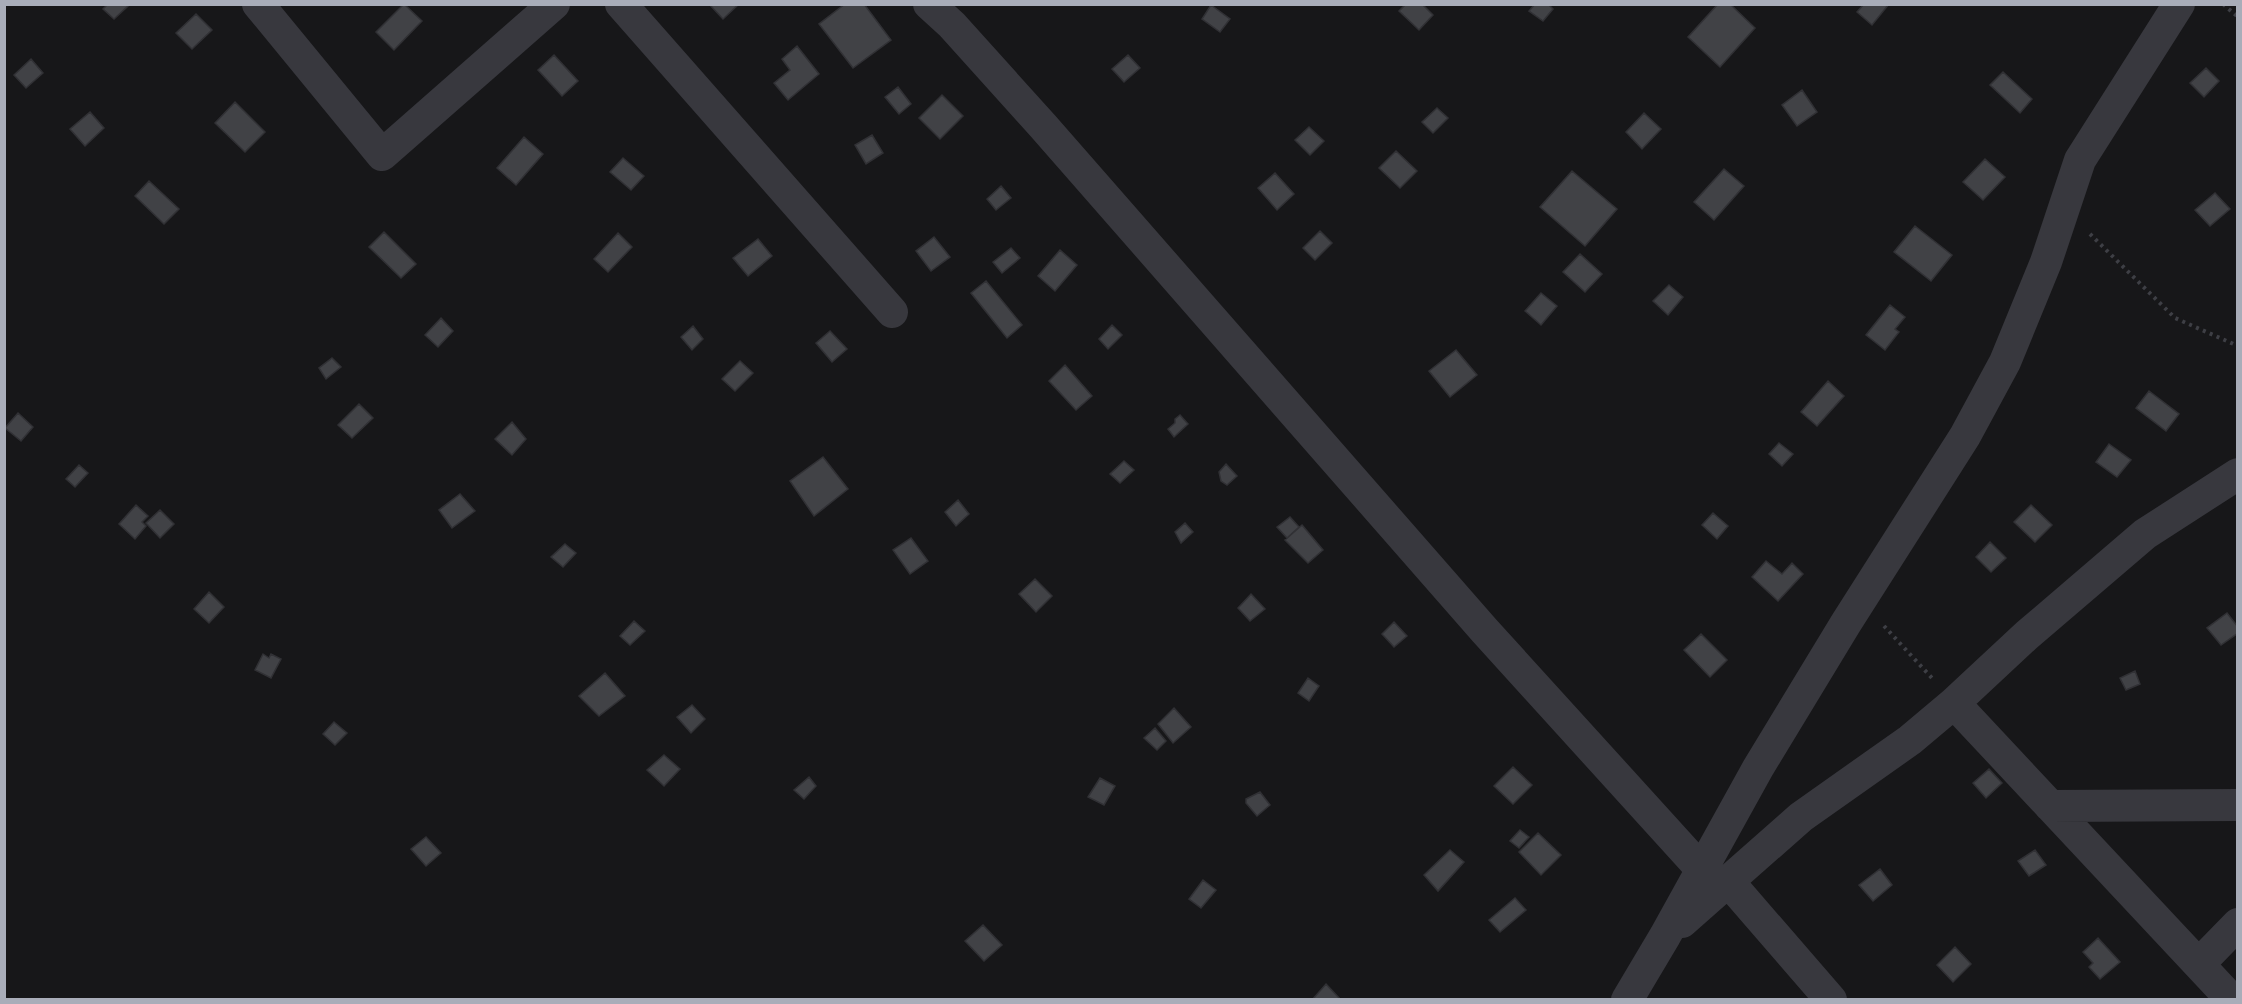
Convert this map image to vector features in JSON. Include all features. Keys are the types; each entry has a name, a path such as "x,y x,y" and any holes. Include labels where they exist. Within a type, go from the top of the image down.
{"street":[{"path":"258,4 382,155 554,4"},
{"path":"621,4 892,312"},
{"path":"929,4 952,25 1042,126 1485,631 1831,999"},
{"path":"1715,876 1758,768 1860,600 1965,436 2005,362 2046,262 2080,160 2179,4"},
{"path":"1627,999 1665,936 1715,876 1910,740 1954,703 2027,635 2145,534 2238,474"},
{"path":"1954,703 2232,999"},
{"path":"2050,806 2238,805"},
{"path":"2199,964 2238,924"}],"path":[{"path":"2223,4 2238,17"},
{"path":"2064,208 2175,318 2238,346"},
{"path":"1860,600 1954,703"}],"building":[{"path":"108,4 127,4 128,6 114,19 103,9"},
{"path":"404,4 422,21 394,50 376,32"},
{"path":"709,4 739,4 723,19"},
{"path":"845,4 864,4 891,40 853,68 819,24"},
{"path":"1406,4 1422,4 1433,15 1419,30 1399,11"},
{"path":"1535,4 1548,4 1553,9 1543,21 1529,11"},
{"path":"1718,4 1730,4 1755,28 1720,67 1688,37"},
{"path":"1864,4 1889,4 1872,25 1857,12"},
{"path":"1211,5 1230,19 1220,32 1202,19"},
{"path":"196,14 212,30 192,49 176,33"},
{"path":"797,46 819,74 788,100 774,83 790,70 782,59"},
{"path":"554,55 578,81 562,96 538,70"},
{"path":"1128,55 1140,68 1124,82 1112,69"},
{"path":"31,59 43,73 26,88 14,75"},
{"path":"2206,68 2219,81 2204,97 2190,83"},
{"path":"2003,72 2032,99 2020,113 1990,85"},
{"path":"898,87 911,104 899,114 885,97"},
{"path":"1802,90 1817,112 1797,126 1782,105"},
{"path":"942,95 963,116 940,139 919,118"},
{"path":"235,102 265,132 245,152 215,123"},
{"path":"1437,108 1448,118 1433,133 1422,122"},
{"path":"90,112 104,128 85,146 70,129"},
{"path":"1644,113 1661,129 1642,149 1626,132"},
{"path":"1309,127 1324,141 1310,155 1295,140"},
{"path":"872,135 883,153 866,164 855,145"},
{"path":"524,137 543,154 516,185 497,168"},
{"path":"1396,151 1417,171 1400,188 1379,168"},
{"path":"623,158 644,176 631,190 610,172"},
{"path":"1985,159 2005,177 1983,200 1963,182"},
{"path":"1724,169 1744,186 1714,220 1694,202"},
{"path":"1572,171 1617,209 1585,246 1540,207"},
{"path":"1275,173 1294,194 1277,210 1258,188"},
{"path":"149,181 179,209 164,224 135,196"},
{"path":"1001,186 1011,198 996,210 987,199"},
{"path":"2215,193 2230,209 2210,226 2195,210"},
{"path":"1915,226 1952,255 1931,281 1894,252"},
{"path":"1320,231 1332,243 1315,260 1303,248"},
{"path":"384,232 416,264 401,278 369,247"},
{"path":"618,233 632,247 608,272 594,259"},
{"path":"934,237 950,257 931,271 916,251"},
{"path":"758,239 772,256 748,276 733,258"},
{"path":"1011,248 1020,258 1002,273 993,262"},
{"path":"1060,250 1077,265 1055,291 1038,276"},
{"path":"1580,254 1602,274 1585,292 1563,272"},
{"path":"986,281 1022,325 1007,338 971,293"},
{"path":"1669,285 1683,297 1668,315 1653,301"},
{"path":"1541,293 1557,306 1541,325 1525,311"},
{"path":"1890,305 1905,317 1895,329 1899,332 1885,350 1866,335"},
{"path":"441,318 453,331 438,347 425,335"},
{"path":"1112,325 1122,335 1108,349 1099,339"},
{"path":"693,326 703,339 692,350 681,337"},
{"path":"830,331 847,349 832,362 816,343"},
{"path":"1456,350 1477,375 1450,397 1429,371"},
{"path":"332,358 341,367 326,379 319,368"},
{"path":"740,361 753,373 735,391 722,379"},
{"path":"1065,365 1092,396 1076,410 1049,381"},
{"path":"1828,381 1844,396 1817,426 1801,412"},
{"path":"2149,391 2179,414 2166,431 2136,408"},
{"path":"359,404 373,418 352,438 338,425"},
{"path":"18,413 33,427 21,441 5,428"},
{"path":"1180,415 1188,424 1174,437 1168,429"},
{"path":"512,422 526,439 512,455 495,439"},
{"path":"1779,443 1793,454 1782,466 1769,454"},
{"path":"2109,444 2131,460 2117,477 2096,462"},
{"path":"823,457 848,489 814,516 790,481"},
{"path":"1124,461 1134,470 1120,483 1110,474"},
{"path":"1226,464 1237,476 1227,485 1221,481 1219,472"},
{"path":"79,465 88,473 75,487 66,479"},
{"path":"460,494 475,511 452,528 439,510"},
{"path":"958,500 969,514 956,526 945,512"},
{"path":"136,505 148,516 142,522 146,526 135,539 119,524"},
{"path":"2031,505 2052,525 2035,542 2014,522"},
{"path":"160,510 174,524 160,538 146,523"},
{"path":"1713,513 1728,526 1717,539 1702,525"},
{"path":"1290,517 1299,527 1287,538 1277,527"},
{"path":"1185,523 1193,532 1181,543 1175,532"},
{"path":"1302,525 1323,550 1308,563 1285,540"},
{"path":"911,538 928,561 910,574 893,550"},
{"path":"1990,542 2006,558 1991,572 1976,557"},
{"path":"565,544 576,553 563,567 551,557"},
{"path":"1766,561 1782,574 1792,563 1803,574 1778,601 1752,577"},
{"path":"1035,579 1052,596 1036,612 1019,594"},
{"path":"209,592 224,607 209,623 194,609"},
{"path":"1251,594 1265,609 1250,621 1238,608"},
{"path":"2227,613 2238,627 2238,633 2221,645 2207,628"},
{"path":"634,621 645,631 630,645 620,636"},
{"path":"1394,622 1407,636 1394,647 1382,634"},
{"path":"1701,634 1727,660 1710,677 1684,650"},
{"path":"263,654 269,658 271,654 281,659 271,678 255,670"},
{"path":"2135,671 2140,684 2126,690 2120,678"},
{"path":"605,673 625,696 599,716 579,696"},
{"path":"1308,678 1319,686 1309,701 1298,693"},
{"path":"692,705 705,719 691,733 677,717"},
{"path":"1174,708 1191,727 1173,743 1158,724"},
{"path":"334,722 347,733 335,745 323,734"},
{"path":"1155,728 1166,741 1157,750 1144,738"},
{"path":"664,755 680,769 664,786 647,770"},
{"path":"1513,767 1532,785 1513,804 1494,786"},
{"path":"1989,769 2002,783 1986,798 1973,783"},
{"path":"809,777 816,786 804,799 794,790"},
{"path":"1100,778 1115,786 1104,805 1088,797"},
{"path":"1260,792 1270,805 1257,816 1246,803 1246,799"},
{"path":"1520,830 1529,837 1519,848 1510,841"},
{"path":"1538,833 1561,855 1541,875 1519,852"},
{"path":"426,837 441,853 426,866 411,849"},
{"path":"1450,850 1464,862 1438,891 1424,875"},
{"path":"2035,850 2046,865 2029,876 2018,861"},
{"path":"1880,869 1892,885 1873,901 1859,885"},
{"path":"1203,880 1216,890 1201,908 1189,899"},
{"path":"1515,898 1526,910 1500,932 1489,920"},
{"path":"983,925 1002,945 984,961 965,941"},
{"path":"2098,938 2120,962 2100,979 2089,967 2093,963 2083,952"},
{"path":"1955,947 1971,964 1953,982 1937,965"},
{"path":"1326,984 1341,1000 1312,1000"}]}
